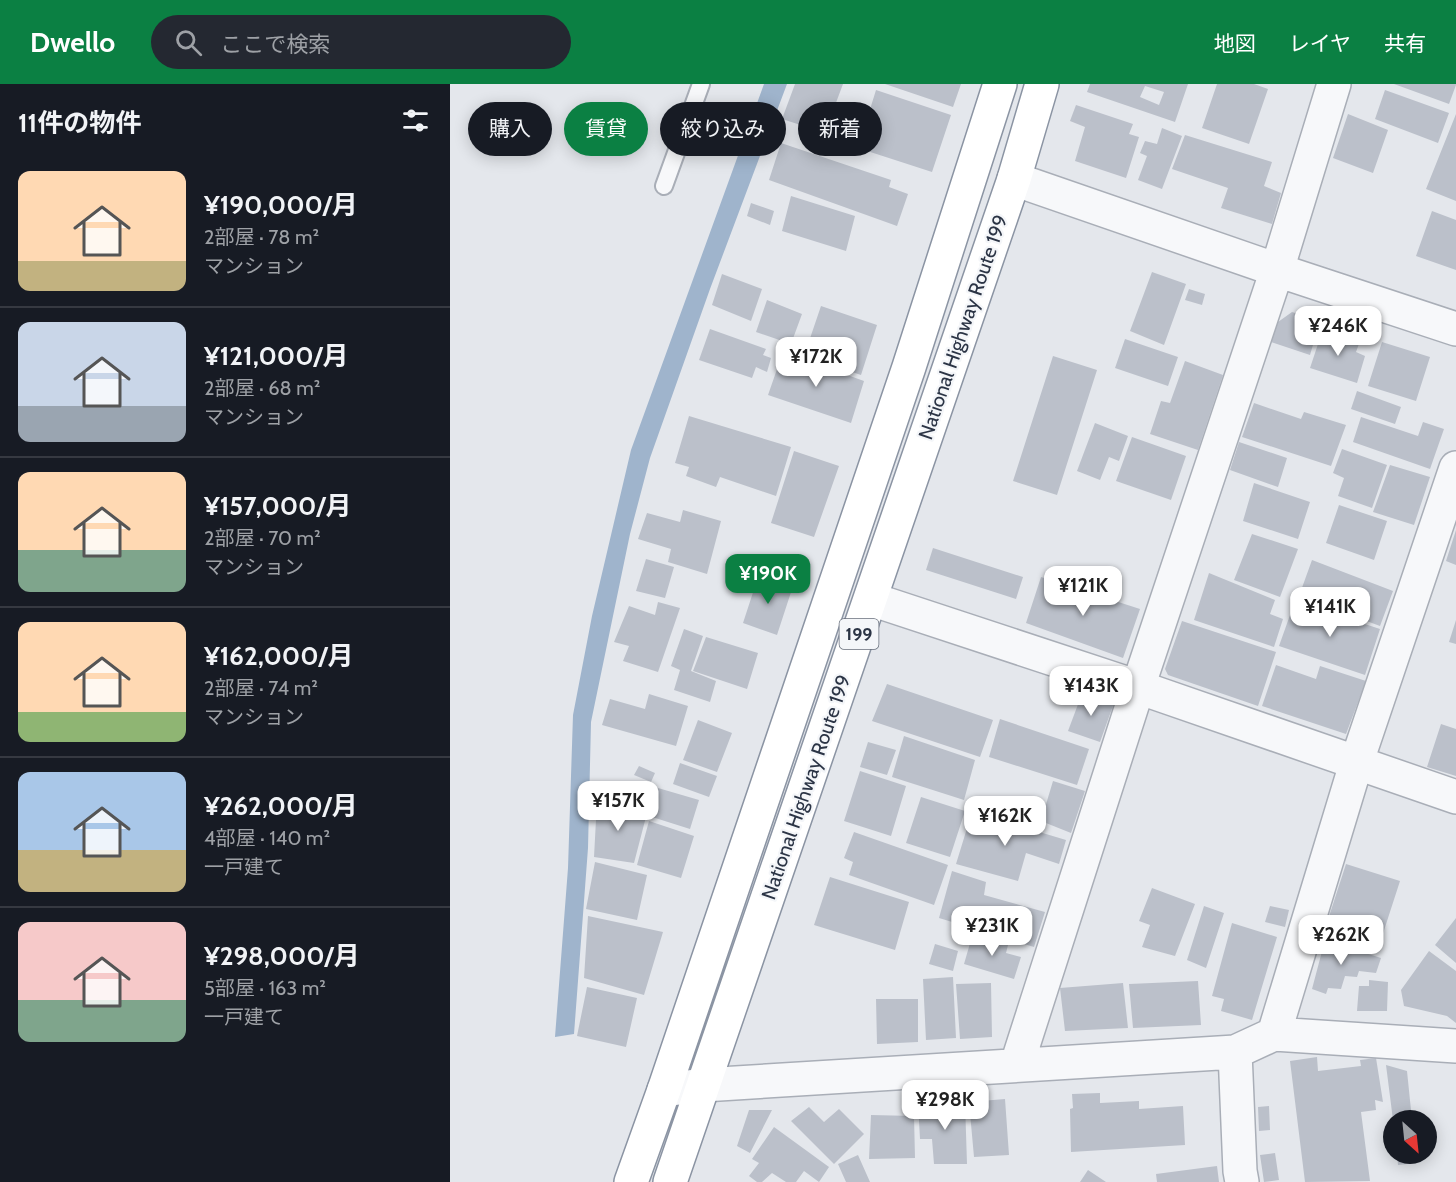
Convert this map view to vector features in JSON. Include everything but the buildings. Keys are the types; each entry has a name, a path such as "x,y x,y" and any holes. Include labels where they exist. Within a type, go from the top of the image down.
{"highway":[{"name":"National Highway Route 199","path":"631,1182 909,367 1000,84"},
{"name":"National Highway Route 199","path":"670,1182 1014,179 1042,84"}],"street":[{"path":"1017,1064 1138,687 1277,270 1334,84"},
{"path":"1014,179 1456,329"},
{"path":"1274,1034 1356,764 1456,468"},
{"path":"871,599 1138,687 1456,797"},
{"path":"664,1090 703,1085 1017,1064 1235,1052 1274,1034 1456,1046"},
{"path":"1235,1052 1242,1182"}],"lane":[{"path":"664,186 701,84"}],"water":[{"path":"764,84 787,84 780,102 757,102"},
{"path":"738,156 760,156 650,458 630,534 591,722 588,848 574,1034 555,1037 568,868 573,715 592,616 631,450"}]}
